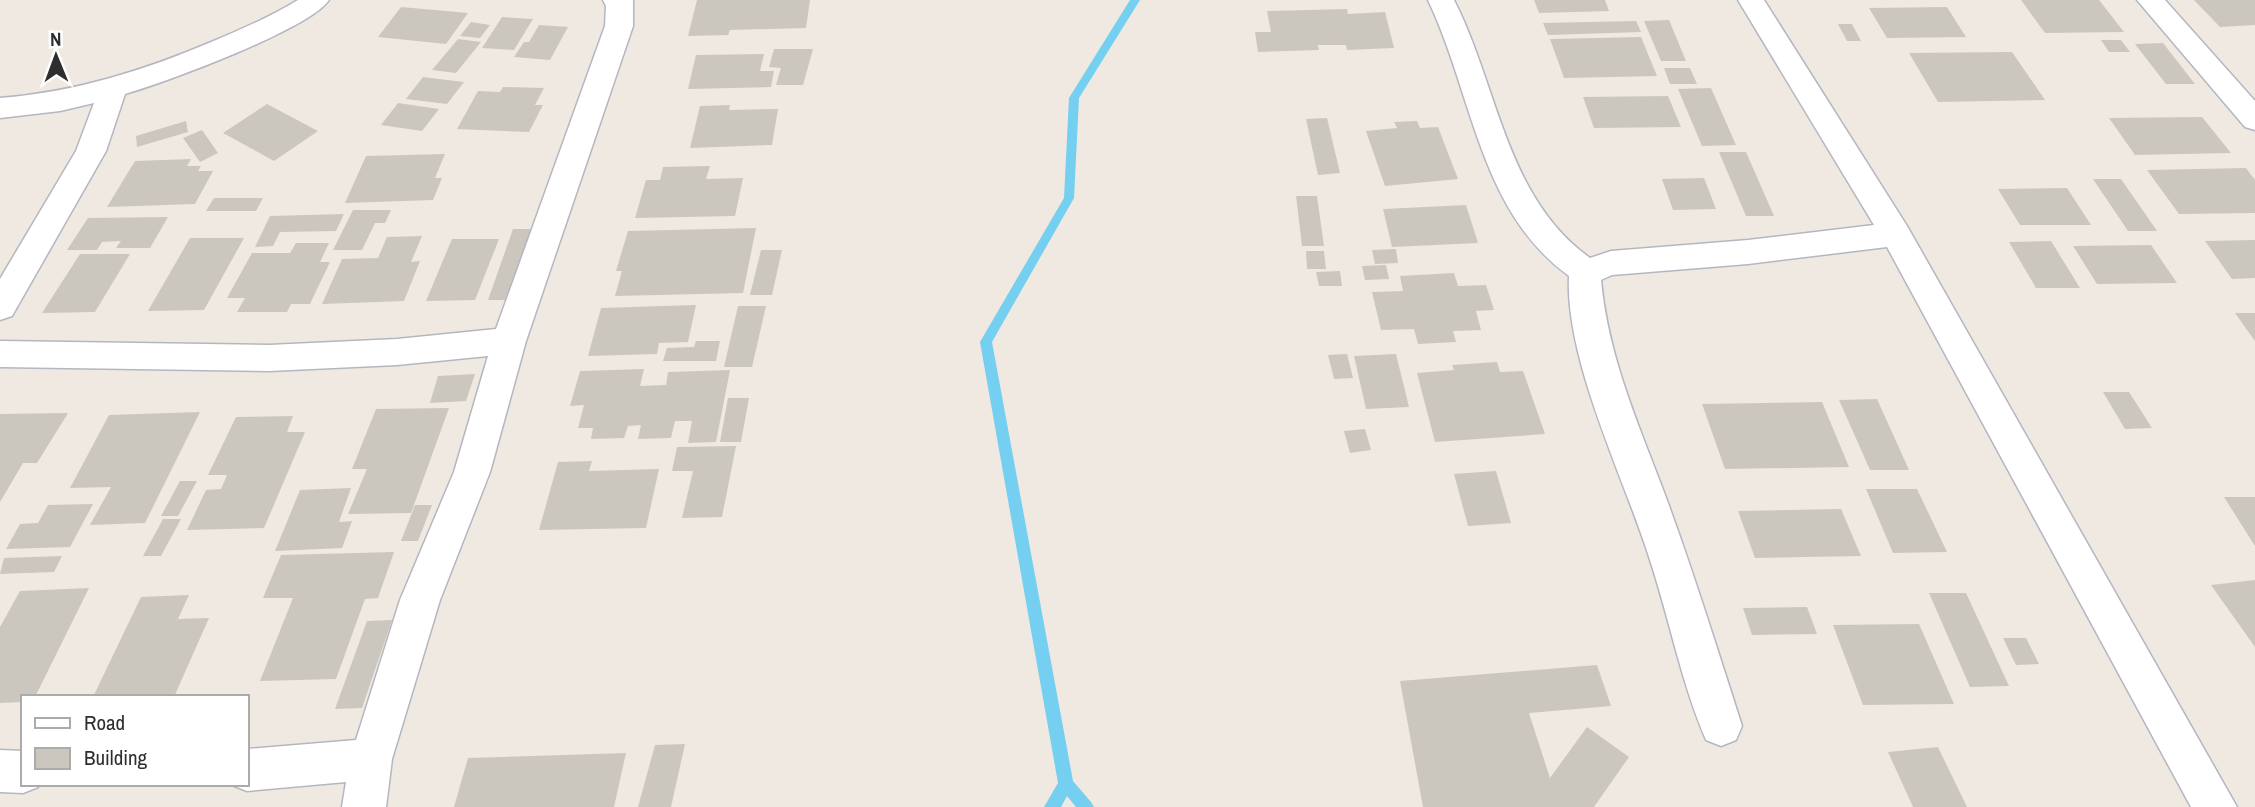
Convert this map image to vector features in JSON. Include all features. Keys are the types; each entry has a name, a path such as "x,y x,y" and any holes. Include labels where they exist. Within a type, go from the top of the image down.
{"street":[{"path":"0,108 36,106 113,89 202,57 292,17 316,0"},
{"path":"364,807 371,759 420,600 472,472 509,341 619,26 620,1 616,0"},
{"path":"1441,0 1470,65 1500,157 1515,191 1539,231 1587,272"},
{"path":"1751,0 1896,234 2215,807"},
{"path":"2150,0 2255,120"},
{"path":"0,307 91,151 113,89"},
{"path":"1721,726 1649,501 1608,392 1585,312 1584,277 1587,272 1611,263 1748,252 1896,234"},
{"path":"0,354 269,358 397,352 509,341"},
{"path":"248,770 371,759"},
{"path":"0,771 21,772"}],"building":[{"path":"697,0 810,0 806,28 730,30 728,35 688,36"},
{"path":"1534,0 1605,0 1609,11 1539,13"},
{"path":"2021,0 2099,0 2124,32 2045,33"},
{"path":"2194,0 2255,0 2255,25 2220,27"},
{"path":"401,7 468,13 446,44 378,37"},
{"path":"1947,7 1966,37 1887,38 1869,8"},
{"path":"1347,9 1348,14 1385,12 1394,48 1347,50 1346,45 1318,45 1319,50 1258,52 1255,32 1271,32 1267,11"},
{"path":"502,17 533,19 514,50 482,48"},
{"path":"1669,20 1686,61 1661,61 1644,21"},
{"path":"1636,21 1641,32 1548,35 1543,23"},
{"path":"471,22 490,25 480,38 460,36"},
{"path":"1838,24 1852,24 1861,41 1847,41"},
{"path":"539,25 568,27 550,60 514,57 524,42 529,42"},
{"path":"1641,37 1657,76 1564,78 1550,39"},
{"path":"458,39 481,42 456,73 432,70"},
{"path":"2101,40 2121,40 2130,52 2109,52"},
{"path":"2163,43 2195,84 2166,84 2135,44"},
{"path":"774,49 813,49 803,85 776,85 781,68 769,67"},
{"path":"2012,52 2045,100 1938,102 1909,53"},
{"path":"764,54 760,71 774,71 771,87 688,89 696,55"},
{"path":"1664,68 1690,68 1697,84 1670,84"},
{"path":"423,77 464,82 447,104 406,99"},
{"path":"503,87 544,88 535,105 543,105 529,132 457,129 478,91 500,92"},
{"path":"1711,88 1736,145 1702,146 1678,89"},
{"path":"1668,96 1681,127 1594,128 1583,97"},
{"path":"398,103 439,109 422,131 381,125"},
{"path":"267,104 318,131 274,161 223,133"},
{"path":"730,105 729,110 778,109 772,145 690,148 700,106"},
{"path":"2202,117 2231,153 2135,155 2109,118"},
{"path":"1327,118 1340,173 1318,175 1306,119"},
{"path":"186,121 188,132 137,147 136,136"},
{"path":"1417,121 1420,128 1438,127 1458,179 1385,186 1366,131 1397,128 1394,122"},
{"path":"202,130 218,153 200,162 183,138"},
{"path":"1719,152 1746,152 1774,216 1746,216"},
{"path":"445,154 435,178 442,178 433,200 345,203 366,156"},
{"path":"191,159 187,166 201,166 198,171 213,171 195,204 107,207 135,161"},
{"path":"710,166 706,179 743,178 735,216 635,218 646,180 660,180 663,167"},
{"path":"2246,168 2255,180 2255,213 2179,214 2147,170"},
{"path":"1704,178 1716,209 1673,210 1662,179"},
{"path":"2093,179 2121,179 2157,231 2128,231"},
{"path":"2067,188 2091,225 2020,225 1998,189"},
{"path":"1296,196 1317,196 1324,246 1302,246"},
{"path":"214,198 263,198 256,211 206,211"},
{"path":"1466,205 1478,243 1392,247 1383,209"},
{"path":"353,210 391,210 385,223 375,223 362,250 333,250"},
{"path":"344,214 336,231 280,232 273,246 255,247 270,216"},
{"path":"168,217 150,248 116,248 121,241 102,242 97,250 67,250 88,218"},
{"path":"756,228 743,293 615,296 622,271 616,271 628,231"},
{"path":"513,229 533,229 508,300 488,300"},
{"path":"422,236 411,262 420,261 404,301 322,304 342,259 378,258 387,237"},
{"path":"190,238 244,238 204,310 148,311"},
{"path":"452,239 499,239 475,300 426,301"},
{"path":"2255,240 2255,278 2232,279 2205,241"},
{"path":"2051,241 2080,288 2036,288 2009,242"},
{"path":"296,243 329,243 320,262 330,262 310,304 291,304 287,312 237,312 245,298 227,298 252,253 290,253"},
{"path":"2151,245 2177,283 2097,284 2073,246"},
{"path":"1396,249 1398,263 1375,264 1372,250"},
{"path":"761,250 782,250 772,295 750,295"},
{"path":"1306,251 1324,251 1326,269 1307,269"},
{"path":"80,254 130,254 95,312 42,313"},
{"path":"1386,265 1389,279 1365,280 1362,266"},
{"path":"1340,271 1342,286 1319,286 1316,272"},
{"path":"1454,273 1458,286 1486,285 1494,310 1476,311 1481,330 1453,331 1456,342 1418,344 1414,329 1381,330 1372,292 1403,291 1400,276"},
{"path":"696,305 688,342 659,343 657,354 588,356 601,308"},
{"path":"738,306 766,306 752,367 724,367"},
{"path":"2235,313 2255,313 2255,341"},
{"path":"696,341 720,341 716,361 663,361 667,348 694,347"},
{"path":"1347,354 1353,378 1334,379 1328,355"},
{"path":"1396,354 1409,407 1366,409 1354,356"},
{"path":"1497,362 1500,372 1523,371 1545,434 1435,442 1417,373 1454,370 1452,365"},
{"path":"644,369 640,386 666,385 668,372 730,370 716,442 688,443 692,421 675,421 671,438 638,439 641,425 628,426 624,438 591,439 593,428 578,428 584,405 570,406 580,371"},
{"path":"475,374 466,401 430,403 438,376"},
{"path":"2103,392 2129,392 2152,428 2125,429"},
{"path":"728,398 749,398 741,442 720,442"},
{"path":"1877,399 1909,470 1870,470 1839,400"},
{"path":"1822,402 1849,467 1725,469 1702,404"},
{"path":"449,408 411,513 348,514 367,469 352,469 376,409"},
{"path":"200,412 145,523 90,525 111,487 70,488 109,415"},
{"path":"68,413 37,463 23,463 0,502 0,414"},
{"path":"293,416 287,432 305,432 264,528 187,530 206,490 221,489 227,475 208,475 236,417"},
{"path":"1365,429 1371,450 1350,453 1344,431"},
{"path":"736,446 722,517 682,518 693,471 672,471 677,447"},
{"path":"592,461 589,471 659,469 646,528 539,530 558,462"},
{"path":"1496,471 1511,523 1468,526 1454,474"},
{"path":"180,481 197,481 178,516 161,516"},
{"path":"351,488 339,522 352,521 342,548 275,551 300,490"},
{"path":"1866,489 1917,489 1947,552 1893,553"},
{"path":"2224,497 2255,497 2255,546"},
{"path":"93,504 70,547 6,549 20,524 38,523 48,505"},
{"path":"415,505 432,505 418,541 401,541"},
{"path":"1841,509 1861,556 1755,558 1738,511"},
{"path":"163,519 181,519 161,556 143,556"},
{"path":"394,552 378,598 365,599 336,679 260,681 293,598 263,598 281,555"},
{"path":"62,556 54,572 0,574 4,558"},
{"path":"2255,580 2255,647 2211,585"},
{"path":"89,588 36,695 21,695 21,702 0,703 0,627 20,591"},
{"path":"1929,593 1966,593 2009,686 1970,687"},
{"path":"189,595 178,619 209,618 175,695 94,695 141,597"},
{"path":"1807,607 1817,634 1752,635 1743,608"},
{"path":"392,620 362,708 335,709 367,621"},
{"path":"1919,624 1954,704 1863,705 1833,625"},
{"path":"2003,638 2026,638 2039,664 2016,665"},
{"path":"1597,665 1611,706 1529,713 1550,778 1587,727 1629,757 1594,807 1423,807 1400,681"},
{"path":"685,744 671,807 638,807 655,745"},
{"path":"1938,747 1967,807 1913,807 1888,752"},
{"path":"626,753 614,807 454,807 468,758"}],"waterway":[{"path":"1066,784 986,342 1069,198 1074,98 1135,0"},
{"path":"1052,807 1066,784"},
{"path":"1066,784 1086,807"}]}
